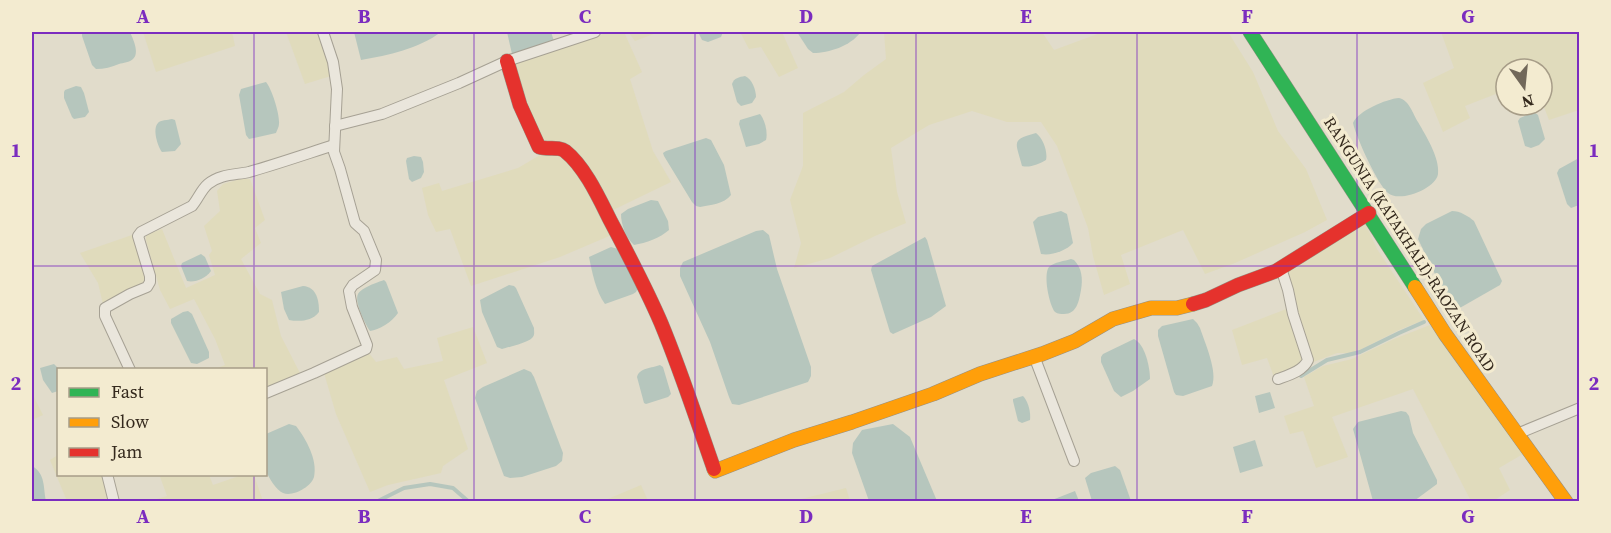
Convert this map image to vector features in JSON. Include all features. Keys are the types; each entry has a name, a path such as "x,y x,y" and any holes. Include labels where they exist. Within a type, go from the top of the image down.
{"street":[{"path":"267,393 366,349 367,345 352,307 349,291 353,285 375,270 376,260 364,231 355,223 334,152 337,89 333,62 323,32"},
{"path":"335,126 382,114 507,61 595,32"},
{"name":"RANGUNIA (KATAKHALI)-RAOZAN ROAD","path":"1250,32 1445,334 1566,501"},
{"path":"507,61 528,128 539,147 565,151 593,187 611,220 661,324 715,471 794,440 922,397 1075,341 1120,316 1151,308 1177,308 1194,304 1281,268 1369,213"},
{"path":"130,368 105,316 105,308 147,286 150,282 138,236 141,232 192,206 207,185 216,178 247,172 334,145"},
{"path":"1278,379 1299,370 1308,360 1281,268"},
{"path":"1034,356 1074,461"},
{"path":"1517,434 1580,408"},
{"path":"107,476 114,501"}],"shaded area":[{"path":"82,32 130,32 135,46 135,56 128,62 96,69 92,65"},
{"path":"143,32 232,32 235,46 156,72"},
{"path":"286,32 318,32 331,76 305,84"},
{"path":"354,32 441,32 413,47 361,60"},
{"path":"507,32 551,32 554,41 512,54"},
{"path":"608,32 624,32 642,72 630,79 653,151 671,182 611,211 593,178 540,144 513,64"},
{"path":"628,32 659,32 635,41"},
{"path":"698,32 723,32 721,37 708,42 702,40"},
{"path":"740,32 782,32 798,68 779,77 761,47 749,49"},
{"path":"797,32 860,33 851,42 839,48 813,53"},
{"path":"884,32 1042,32 1054,50 1103,32 1228,32 1253,72 1278,131 1306,169 1327,220 1235,263 1205,274 1183,230 1121,255 1130,284 1104,295 1088,228 1057,146 1041,122 1007,122 972,111 929,125 891,148 897,192 906,223 830,258 794,268 801,243 790,200 803,166 803,113 844,92 886,59"},
{"path":"1441,32 1579,32 1579,110 1549,120 1548,117 1554,117 1554,57 1494,57 1494,95 1465,106 1470,118 1443,132 1423,83 1454,68"},
{"path":"745,76 753,85 756,97 752,103 741,106 737,102 732,84 735,79"},
{"path":"266,82 275,102 279,126 276,133 249,139 246,135 239,95 241,89"},
{"path":"76,86 81,87 84,93 89,112 85,117 74,119 64,98 64,92"},
{"path":"1399,98 1405,101 1410,108 1432,147 1437,161 1438,174 1431,185 1416,193 1393,196 1384,188 1373,171 1353,123 1360,114 1373,106"},
{"path":"760,114 766,126 766,140 746,147 739,124 740,120"},
{"path":"1539,117 1545,139 1539,145 1531,148 1525,146 1518,121 1520,118"},
{"path":"175,120 181,144 175,151 162,152 156,138 156,126 160,121"},
{"path":"1036,133 1044,145 1046,160 1031,166 1022,166 1017,143 1022,138"},
{"path":"706,138 711,140 724,165 731,195 721,202 700,207 692,202 663,153"},
{"path":"559,153 573,165 614,234 560,257 471,286 450,229 436,232 428,215 422,188 439,183 442,191 518,168 540,155"},
{"path":"421,157 424,172 421,178 412,182 409,179 406,161 407,158"},
{"path":"1579,158 1579,205 1571,208 1567,204 1557,173 1559,169"},
{"path":"240,179 250,179 265,220 255,228 261,243 241,259 260,294 272,300 281,336 301,375 267,389 267,368 218,368 225,365 215,339 194,299 170,309 160,290 146,240 146,235 162,229 186,288 215,275 209,255 212,251 204,226 220,211 217,191 223,184"},
{"path":"651,200 658,201 668,221 669,230 653,240 634,245 624,231 621,214"},
{"path":"1061,211 1067,214 1073,243 1058,252 1041,254 1033,222 1038,217"},
{"path":"1452,211 1464,214 1474,221 1502,281 1500,285 1458,309 1452,309 1418,239 1421,229 1426,224"},
{"path":"1365,223 1377,249 1424,320 1360,350 1337,353 1311,363 1285,270"},
{"path":"763,230 769,235 777,269 811,367 811,376 808,382 739,405 732,404 710,342 680,276 680,268 683,262"},
{"path":"132,235 147,276 145,283 103,304 98,283 80,253"},
{"path":"925,237 946,306 931,317 893,334 890,332 871,270 872,266"},
{"path":"611,247 618,249 638,288 633,294 605,304 597,288 589,257"},
{"path":"201,254 205,257 211,271 200,279 187,281 182,263"},
{"path":"1071,259 1079,267 1082,286 1075,309 1072,312 1058,314 1049,297 1047,271 1054,264"},
{"path":"384,280 398,313 385,325 370,331 363,318 357,297 366,287"},
{"path":"509,285 516,288 534,328 534,336 526,342 502,349 497,347 482,312 480,300"},
{"path":"303,286 314,292 318,299 319,312 306,320 289,320 281,292"},
{"path":"1289,308 1304,364 1274,377 1267,358 1242,365 1232,330"},
{"path":"188,311 192,314 209,352 209,358 197,364 191,363 171,323 171,319"},
{"path":"1193,319 1200,328 1208,349 1213,373 1212,386 1183,396 1176,395 1158,330 1162,326"},
{"path":"1430,325 1523,454 1499,468 1510,490 1493,501 1471,501 1413,389 1332,417 1348,457 1316,468 1303,431 1290,434 1284,416 1314,406 1304,377 1323,366 1352,359"},
{"path":"473,327 487,363 444,380 468,449 443,466 441,473 388,485 370,492 336,414 324,373 368,352 376,362 397,357 404,369 443,361 437,338"},
{"path":"1134,339 1144,351 1150,379 1121,397 1114,391 1101,357"},
{"path":"54,364 58,368 57,391 52,393 43,380 40,368"},
{"path":"660,365 663,367 671,394 646,404 638,374 643,370"},
{"path":"524,369 531,372 534,377 563,453 562,461 556,466 522,477 510,478 504,476 475,398 477,391 483,387"},
{"path":"1270,392 1275,408 1259,413 1255,396"},
{"path":"32,393 43,415 32,420"},
{"path":"1023,396 1030,410 1030,420 1022,423 1018,421 1013,399"},
{"path":"1401,411 1406,412 1409,416 1413,433 1437,484 1414,501 1373,501 1353,429 1358,422"},
{"path":"289,424 296,426 313,457 314,477 306,488 287,494 275,487 267,473 267,434"},
{"path":"893,424 910,437 937,501 869,501 852,453 853,443 862,430"},
{"path":"1255,440 1263,466 1240,473 1233,447"},
{"path":"57,456 57,476 104,476 111,501 67,501 50,460"},
{"path":"32,466 42,477 46,501 32,501"},
{"path":"1115,466 1120,470 1131,501 1092,501 1085,478 1091,473"},
{"path":"160,476 209,476 213,485 239,476 254,476 263,501 150,501 167,496"},
{"path":"641,485 648,501 603,501"},
{"path":"846,488 850,501 793,501"},
{"path":"1075,491 1079,501 1052,500"}],"waterway":[{"path":"1301,376 1327,360 1360,352 1424,322"},
{"path":"376,502 404,488 430,484 453,488 469,502"}],"traffic: fast":[{"path":"1250,32 1415,287"}],"traffic: slow":[{"path":"1415,287 1445,334 1566,502"},
{"path":"714,469 715,471 794,440 933,394 980,374 1042,354 1075,341 1113,319 1151,308 1177,308 1193,304"}],"traffic: jam":[{"path":"507,61 520,105 539,147 565,151 579,165 637,271 668,341 714,469"},
{"path":"1193,304 1276,271 1369,213"}]}
